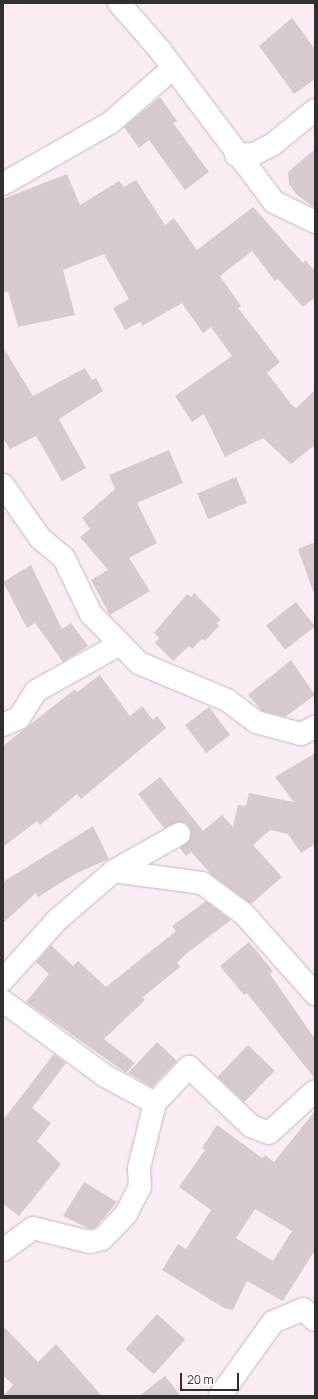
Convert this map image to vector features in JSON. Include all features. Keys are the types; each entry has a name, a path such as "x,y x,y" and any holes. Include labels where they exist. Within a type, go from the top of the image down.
{"street":[{"path":"119,3 172,69 236,155 274,202 292,213 315,222"},
{"path":"3,184 110,123 172,69"},
{"path":"236,155 254,154 272,145 315,110"},
{"path":"292,213 315,236"},
{"path":"3,485 40,538 64,558 91,614 138,663 227,700 256,722 301,734 315,727"},
{"path":"3,725 19,718 36,691 120,644"},
{"path":"3,980 57,920 114,871 179,834"},
{"path":"114,871 202,883 244,914 315,994"},
{"path":"3,1001 105,1076 155,1103"},
{"path":"3,1250 33,1228 90,1242 102,1239 126,1214 140,1187 138,1168 155,1103 189,1067 251,1126 269,1134 315,1091"},
{"path":"220,1396 273,1322 303,1309 315,1320"}],"building":[{"path":"292,18 315,49 315,79 294,94 259,46"},
{"path":"160,97 177,121 173,123 209,172 185,190 149,140 139,148 124,127"},
{"path":"315,149 315,208 296,194 289,184 288,172"},
{"path":"67,174 80,205 119,181 124,187 136,180 165,225 174,218 197,250 253,207 303,263 305,260 315,271 315,297 303,307 278,279 275,281 252,251 220,276 241,306 238,308 280,362 267,373 292,405 296,408 315,390 315,445 291,464 263,438 225,457 204,414 192,422 175,396 232,356 211,327 203,333 182,303 142,326 140,322 125,330 113,308 129,299 104,254 63,270 75,315 18,327 8,291 3,293 3,199"},
{"path":"3,347 33,396 85,368 92,380 96,378 103,391 59,419 86,468 62,481 36,436 10,449 3,438"},
{"path":"169,450 183,483 137,503 157,543 129,558 150,591 110,615 91,580 108,570 80,537 90,529 82,518 115,489 109,475"},
{"path":"236,477 247,503 208,519 197,493"},
{"path":"315,542 315,591 313,591 298,549"},
{"path":"31,565 62,629 71,623 88,646 63,662 35,623 27,628 3,582"},
{"path":"194,593 221,620 217,623 219,626 205,641 202,639 192,649 189,646 173,661 155,643 159,638 154,633 187,594 191,597"},
{"path":"296,602 315,626 285,650 266,625"},
{"path":"291,660 315,695 285,717 262,711 248,695"},
{"path":"100,675 130,716 142,706 153,720 157,716 166,728 81,799 77,794 40,825 37,821 3,847 3,746 75,689 77,692"},
{"path":"209,707 230,735 206,753 185,725"},
{"path":"315,753 315,844 301,853 288,834 270,830 253,845 282,877 251,904 212,875 191,852 186,856 180,848 191,834 186,823 179,822 164,828 138,794 160,777 203,831 222,815 233,827 238,805 246,806 249,793 294,802 275,777"},
{"path":"93,826 109,859 75,874 38,897 36,893 3,923 3,882"},
{"path":"206,901 231,920 187,953 177,963 180,967 143,997 145,1000 104,1039 135,1063 126,1073 26,1002 49,974 36,962 51,945 73,966 78,961 106,987 176,931 172,926"},
{"path":"249,942 273,971 270,974 315,1039 315,1079 247,993 244,995 220,966"},
{"path":"157,1042 177,1061 152,1087 128,1073"},
{"path":"248,1045 275,1071 244,1102 217,1077"},
{"path":"54,1054 66,1063 32,1108 51,1123 37,1141 61,1164 19,1216 3,1204 3,1120"},
{"path":"315,1111 315,1250 283,1301 247,1281 233,1310 224,1308 162,1270 178,1244 186,1249 211,1210 179,1187 205,1150 202,1148 217,1125 262,1158 265,1155 274,1162","holes":["255,1209 292,1231 273,1261 236,1238"]},
{"path":"84,1182 117,1202 95,1228 90,1229 63,1216"},
{"path":"157,1314 185,1339 154,1374 126,1349"},
{"path":"3,1326 38,1362 56,1344 102,1396 3,1396 13,1385 3,1375"},
{"path":"165,1376 181,1396 139,1396"}]}
